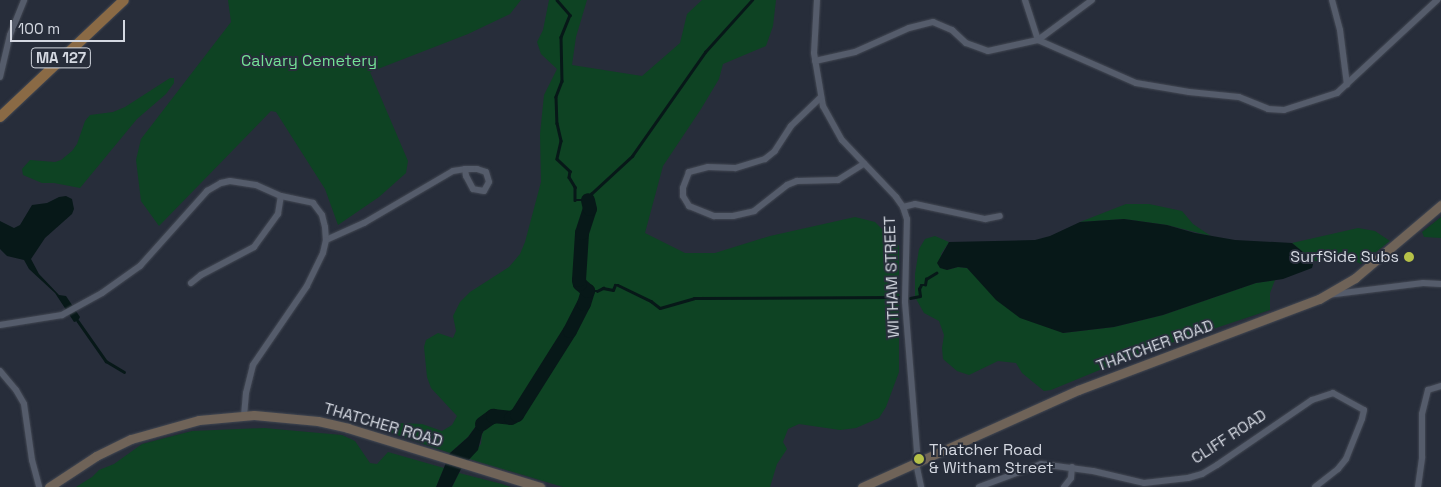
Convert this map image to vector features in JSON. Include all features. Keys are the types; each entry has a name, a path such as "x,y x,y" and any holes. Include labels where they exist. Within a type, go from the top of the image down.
{"main road":[{"name":"MA 127","path":"0,117 124,0"},
{"name":"THATCHER ROAD","path":"862,487 1078,390 1300,308 1326,296 1370,266 1441,205"},
{"name":"THATCHER ROAD","path":"49,487 96,456 131,439 180,424 244,416 277,416 318,421 373,435 540,487"}],"street":[{"path":"0,77 8,42 24,0"},
{"name":"WITHAM STREET","path":"817,0 815,60 821,97 831,123 842,140 903,207 907,219 905,302 917,451 916,463 921,487"},
{"path":"1025,0 1033,30 1038,40 1136,82 1189,92 1239,97 1274,110 1284,110 1338,93 1437,0"},
{"path":"815,60 855,52 926,23 941,24 966,43 988,51 1038,40 1092,0"},
{"path":"1332,0 1340,30 1347,85"},
{"path":"821,97 791,126 775,152 765,159 735,168 708,167 689,172 683,188 683,196 689,206 714,216 733,216 754,212 788,185 797,181 838,180 864,164"},
{"path":"326,240 364,223 447,174 465,169"},
{"path":"0,325 66,313 140,266 195,203 214,186 230,181 256,185 281,196 313,203 322,215 326,240 323,253 307,286 253,365 246,393 244,416"},
{"path":"191,283 201,275 254,247 278,214 281,196"},
{"path":"903,207 916,204 985,219 1000,216"},
{"path":"1326,296 1424,284 1441,284"},
{"path":"0,371 16,390 24,404 32,460 39,487"},
{"path":"1418,487 1422,458 1422,414 1428,390 1441,386"},
{"name":"CLIFF ROAD","path":"979,487 1041,464 1072,467 1144,483 1188,478 1202,474 1217,465 1312,400 1333,393 1364,410 1346,459 1338,469 1315,487"},
{"path":"1064,487 1071,478 1072,467"}],"green space":[{"name":"Calvary Cemetery","path":"228,0 521,0 510,14 468,34 370,72 408,161 406,173 379,197 338,225 325,189 276,112 271,111 159,226 141,201 136,160 141,139 231,22"},
{"path":"549,0 587,0 576,37 572,65 642,76 680,43 687,14 702,0 776,0 773,26 766,46 723,64 719,79 663,166 645,233 685,253 715,253 770,236 855,217 875,222 899,246 899,372 886,407 879,418 856,428 840,430 799,424 788,429 783,442 787,449 777,464 770,487 563,487 469,459 481,444 482,434 486,427 484,415 468,437 450,453 388,432 397,423 422,424 442,431 452,425 457,416 431,388 427,377 424,347 426,340 438,333 453,338 456,331 453,316 460,302 470,292 509,267 520,254 525,242 541,182 540,134 544,95 557,69 541,54 537,42 543,30"},
{"path":"170,78 174,78 174,83 166,94 137,119 80,188 54,183 42,183 23,175 22,169 30,160 55,162 61,160 72,151 77,144 85,121 90,115 113,112 125,107"},
{"path":"1126,204 1149,204 1182,211 1193,224 1211,236 1167,225 1124,219 1080,222"},
{"path":"1441,217 1441,238 1424,237 1422,232"},
{"path":"1358,228 1375,231 1390,241 1361,264 1346,257 1314,261 1292,243"},
{"path":"935,236 949,242 941,254 947,270 958,267 967,268 980,280 1063,333 1114,327 1163,315 1256,283 1275,280 1270,293 1270,310 1141,353 1051,390 1044,391 1022,373 1016,363 998,361 969,375 957,371 943,359 944,335 939,321 924,313 915,297 915,274 919,249 925,239"},
{"path":"264,428 342,435 355,441 370,463 377,464 388,452 444,468 436,487 76,487 99,470 114,464 142,444 192,431"},
{"path":"459,473 502,484 511,487 452,487"}],"shaded area":[{"path":"66,196 72,199 74,209 72,214 45,238 31,259 39,274 59,295 66,296 80,317 78,321 74,322 55,293 29,269 24,260 7,256 0,249 0,221 14,228 20,225 32,205 47,203"},
{"path":"1124,219 1167,225 1195,233 1235,240 1292,243 1314,261 1312,268 1283,279 1256,283 1163,315 1114,327 1063,333 1020,318 996,300 967,268 958,267 947,270 940,268 937,263 949,242 1035,240 1050,236 1080,222"},
{"path":"493,413 498,415 497,423 486,427 478,450 462,467 452,487 436,487 450,453 468,437 484,415"}],"waterway":[{"path":"557,0 570,15 561,37 562,81 556,97 557,123 561,141 557,159 570,171 569,177 575,187 575,200 588,200 591,194 632,156 705,52 752,0"},
{"path":"482,424 493,416 511,418 517,415 570,331 584,304 588,291 580,284 579,280 582,233 590,209 588,200"},
{"path":"910,298 920,296 919,289 921,285 925,285 926,279 936,273"},
{"path":"588,291 597,291 603,288 613,290 615,285 618,285 651,301 660,308 694,298 898,297"},
{"path":"78,321 106,361 124,372"}],"place":[{"name":"SurfSide Subs","path":"1409,257"},
{"name":"Thatcher Road & Witham Street","path":"919,459"}]}
